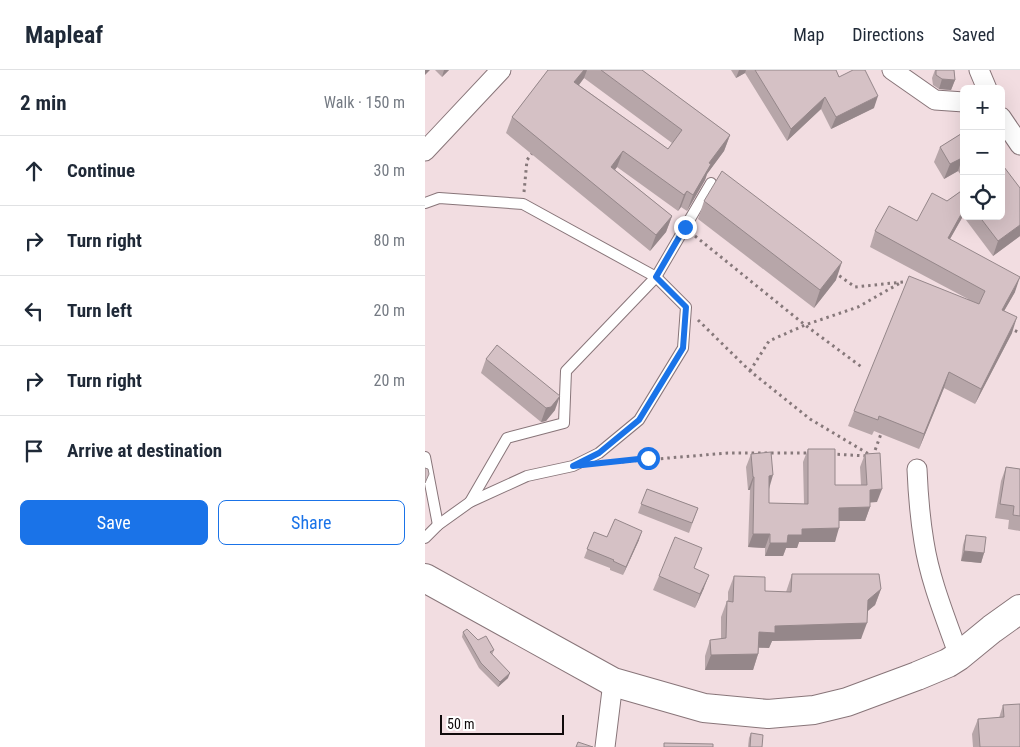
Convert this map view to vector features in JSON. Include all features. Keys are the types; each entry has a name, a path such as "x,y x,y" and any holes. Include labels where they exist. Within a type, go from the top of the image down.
{"main road":[{"path":"425,578 613,682 704,708 768,714 814,710 847,702 949,663 1020,609"}],"street":[{"path":"425,151 501,70"},
{"path":"892,70 935,100 960,102"},
{"path":"979,70 985,85"},
{"path":"1005,123 1020,145"},
{"path":"917,469 924,544 938,600 959,656"},
{"path":"605,747 613,682"}],"lane":[{"path":"470,502 507,438 564,423 566,371 656,277 711,184"},
{"path":"425,203 439,198 523,204 656,277 686,307 683,348 639,420 599,453 573,466 527,476 470,502 438,525 425,538"},
{"path":"425,457 438,525"}],"path":[{"path":"523,204 527,160 538,144"},
{"path":"685,227 805,325 863,368"},
{"path":"831,270 855,287 903,282 911,286"},
{"path":"750,371 769,341 805,325 858,307 903,282"},
{"path":"686,307 750,371 809,418 873,456"},
{"path":"1003,326 1020,333"},
{"path":"873,456 886,423"},
{"path":"573,466 648,458 728,453 811,453"},
{"path":"829,454 873,456"}],"building":[{"path":"548,70 584,70 574,82 668,149 682,130 601,70 642,70 730,135 709,163 711,164 693,195 687,191 684,195 623,151 611,167 672,216 656,235 512,117"},
{"path":"755,70 836,70 839,77 853,70 865,70 878,96 836,117 825,97 791,129"},
{"path":"936,70 954,70 955,80 942,79 936,75"},
{"path":"960,134 960,159 950,164 940,147"},
{"path":"1005,168 1020,188 1020,225 998,241 982,220 1005,220"},
{"path":"722,171 842,262 820,290 704,201"},
{"path":"960,192 960,216 948,238 1020,277 1002,310 1017,317 981,389 949,372 924,434 879,416 878,420 854,411 909,276 979,304 985,291 875,231 889,206 917,221 932,193 947,201"},
{"path":"497,345 560,396 551,407 546,408 486,359"},
{"path":"808,449 835,449 835,485 867,485 865,454 880,453 882,489 870,490 870,507 839,508 839,528 802,529 802,535 788,535 787,543 770,543 770,534 753,534 754,477 751,454 771,452 773,475 769,476 769,503 808,504"},
{"path":"1006,467 1020,469 1020,516 1013,515 1014,506 1000,504"},
{"path":"425,468 428,469 429,474 425,483"},
{"path":"647,489 698,508 692,523 641,504"},
{"path":"615,519 642,531 626,567 587,549 594,532 607,537"},
{"path":"966,535 986,537 984,553 964,551"},
{"path":"675,537 702,548 694,568 709,575 700,594 659,576"},
{"path":"792,574 879,574 881,589 868,600 867,623 775,626 775,633 759,632 758,654 711,655 710,640 726,638 727,601 733,602 734,576 765,577 765,591 791,592"},
{"path":"467,629 478,640 486,636 494,650 490,652 510,673 500,682 481,663 463,632"},
{"path":"1020,704 1020,747 980,747 978,719 1004,717 1003,705"},
{"path":"751,733 763,735 762,747 750,747"},
{"path":"578,742 593,747 576,747"},
{"path":"664,743 713,744 713,747 664,747"}],"route":[{"path":"648,458 573,466 599,453 639,420 683,348 686,307 656,277 685,227"}]}
